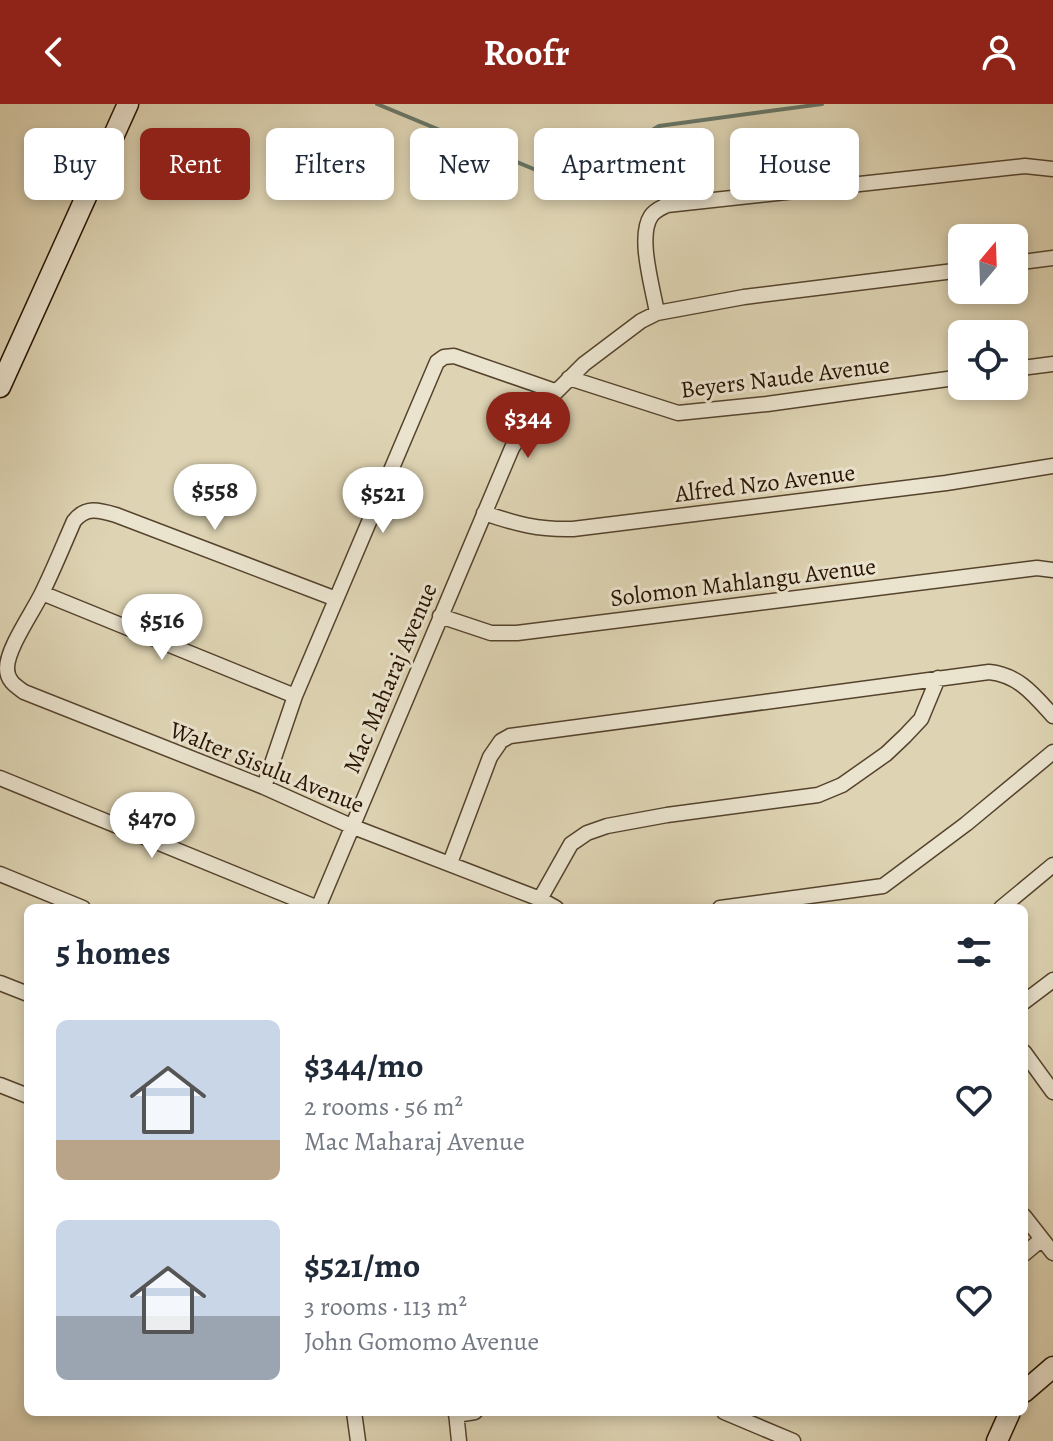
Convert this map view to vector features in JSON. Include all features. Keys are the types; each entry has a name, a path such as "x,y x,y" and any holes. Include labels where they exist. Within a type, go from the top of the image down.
{"street":[{"path":"0,387 5,364 128,104"},
{"path":"657,313 645,242 646,226 653,213 667,205 1025,166 1053,169"},
{"path":"1028,261 1053,258"},
{"name":"Mac Maharaj Avenue","path":"320,904 512,448 531,417 555,391 641,321 657,313 744,297 948,272"},
{"path":"264,787 295,696 437,362 454,356 555,391"},
{"path":"1028,367 1053,364"},
{"name":"Beyers Naude Avenue","path":"569,378 678,413 948,379"},
{"name":"Alfred Nzo Avenue","path":"484,513 525,527 573,529 946,483 1053,466"},
{"path":"295,696 42,593 74,521 87,510 116,515 336,599"},
{"name":"Solomon Mahlangu Avenue","path":"440,616 491,633 517,633 1037,568 1053,570"},
{"name":"Walter Sisulu Avenue","path":"42,593 7,663 9,679 24,692 549,904"},
{"path":"450,863 490,757 501,741 510,736 975,673 1000,673 1024,685 1053,716"},
{"path":"540,899 571,844 587,833 607,826 667,815 818,795 842,785 886,754 921,719 938,678"},
{"path":"750,904 883,886 966,824 1053,752"},
{"path":"0,778 308,904"},
{"path":"1006,904 1053,865"},
{"path":"0,874 73,904"},
{"path":"1028,999 1053,980"},
{"path":"0,983 24,992"},
{"path":"1028,1058 1053,1092"},
{"path":"0,1085 24,1094"},
{"path":"1028,1221 1053,1253"},
{"path":"1028,1251 1042,1239"},
{"path":"1028,1389 1053,1367"},
{"path":"355,1416 358,1441"},
{"path":"456,1416 459,1441"},
{"path":"733,1416 784,1439"},
{"path":"997,1441 1008,1416"}],"waterway":[{"path":"377,104 565,182 659,126 822,104"}]}
